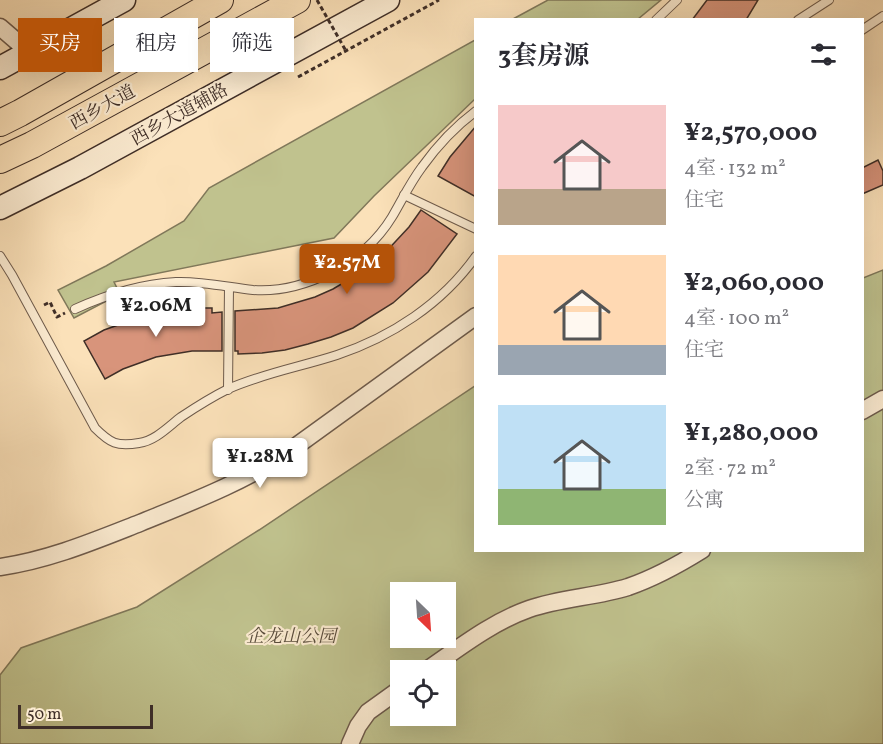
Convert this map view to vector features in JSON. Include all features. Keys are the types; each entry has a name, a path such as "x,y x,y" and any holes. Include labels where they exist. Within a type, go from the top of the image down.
{"main road":[{"name":"西乡大道","path":"7,119 199,8 220,0"},
{"name":"西乡大道","path":"0,160 32,146 297,0"},
{"path":"0,167 32,146"}],"street":[{"path":"91,18 124,0"},
{"name":"西乡大道辅路","path":"0,208 80,168 388,0"},
{"path":"0,27 18,43"},
{"path":"0,68 18,58"},
{"path":"0,567 60,554 215,493 264,468 474,317"},
{"path":"864,410 883,399"},
{"path":"442,660 502,621 528,609 627,587 668,570 699,552"},
{"path":"350,744 358,726 368,712 390,696"}],"lane":[{"path":"658,18 677,0"},
{"path":"801,18 829,0"},
{"path":"864,29 883,16"},
{"path":"75,309 124,290 150,285 177,282 255,290 282,289 308,283 333,272 355,258 375,240 423,165 445,139 474,113"},
{"path":"404,195 474,228"},
{"path":"0,256 95,428 106,439 121,446 142,443 161,433 204,402 228,390 278,371 367,344 424,310 449,288 474,258"},
{"path":"228,390 229,286"}],"path":[{"path":"318,0 346,51"},
{"path":"298,77 439,0"},
{"path":"38,323 50,318 44,305 50,302 57,317 75,309"}],"green space":[{"path":"548,0 661,0 639,18 515,18"},
{"path":"474,41 474,100 374,196 334,238 114,282 120,294 74,318 58,290 106,266 184,221 209,188"},
{"name":"企龙山公园","path":"883,270 883,744 0,744 0,675 21,648 137,607 259,530 474,387 474,552 864,552 864,278"}],"building":[{"path":"707,0 758,0 747,18 694,18"},
{"path":"474,128 474,196 438,176 450,157"},
{"path":"878,160 883,171 883,185 864,193 864,167"},
{"path":"421,210 457,234 428,272 393,303 353,328 308,344 262,353 238,354 238,351 235,351 235,311 278,308 333,289 367,269 382,256 409,227"},
{"path":"189,308 212,308 212,313 222,312 222,351 192,351 156,357 123,369 105,379 84,341 104,330 146,315"}]}
